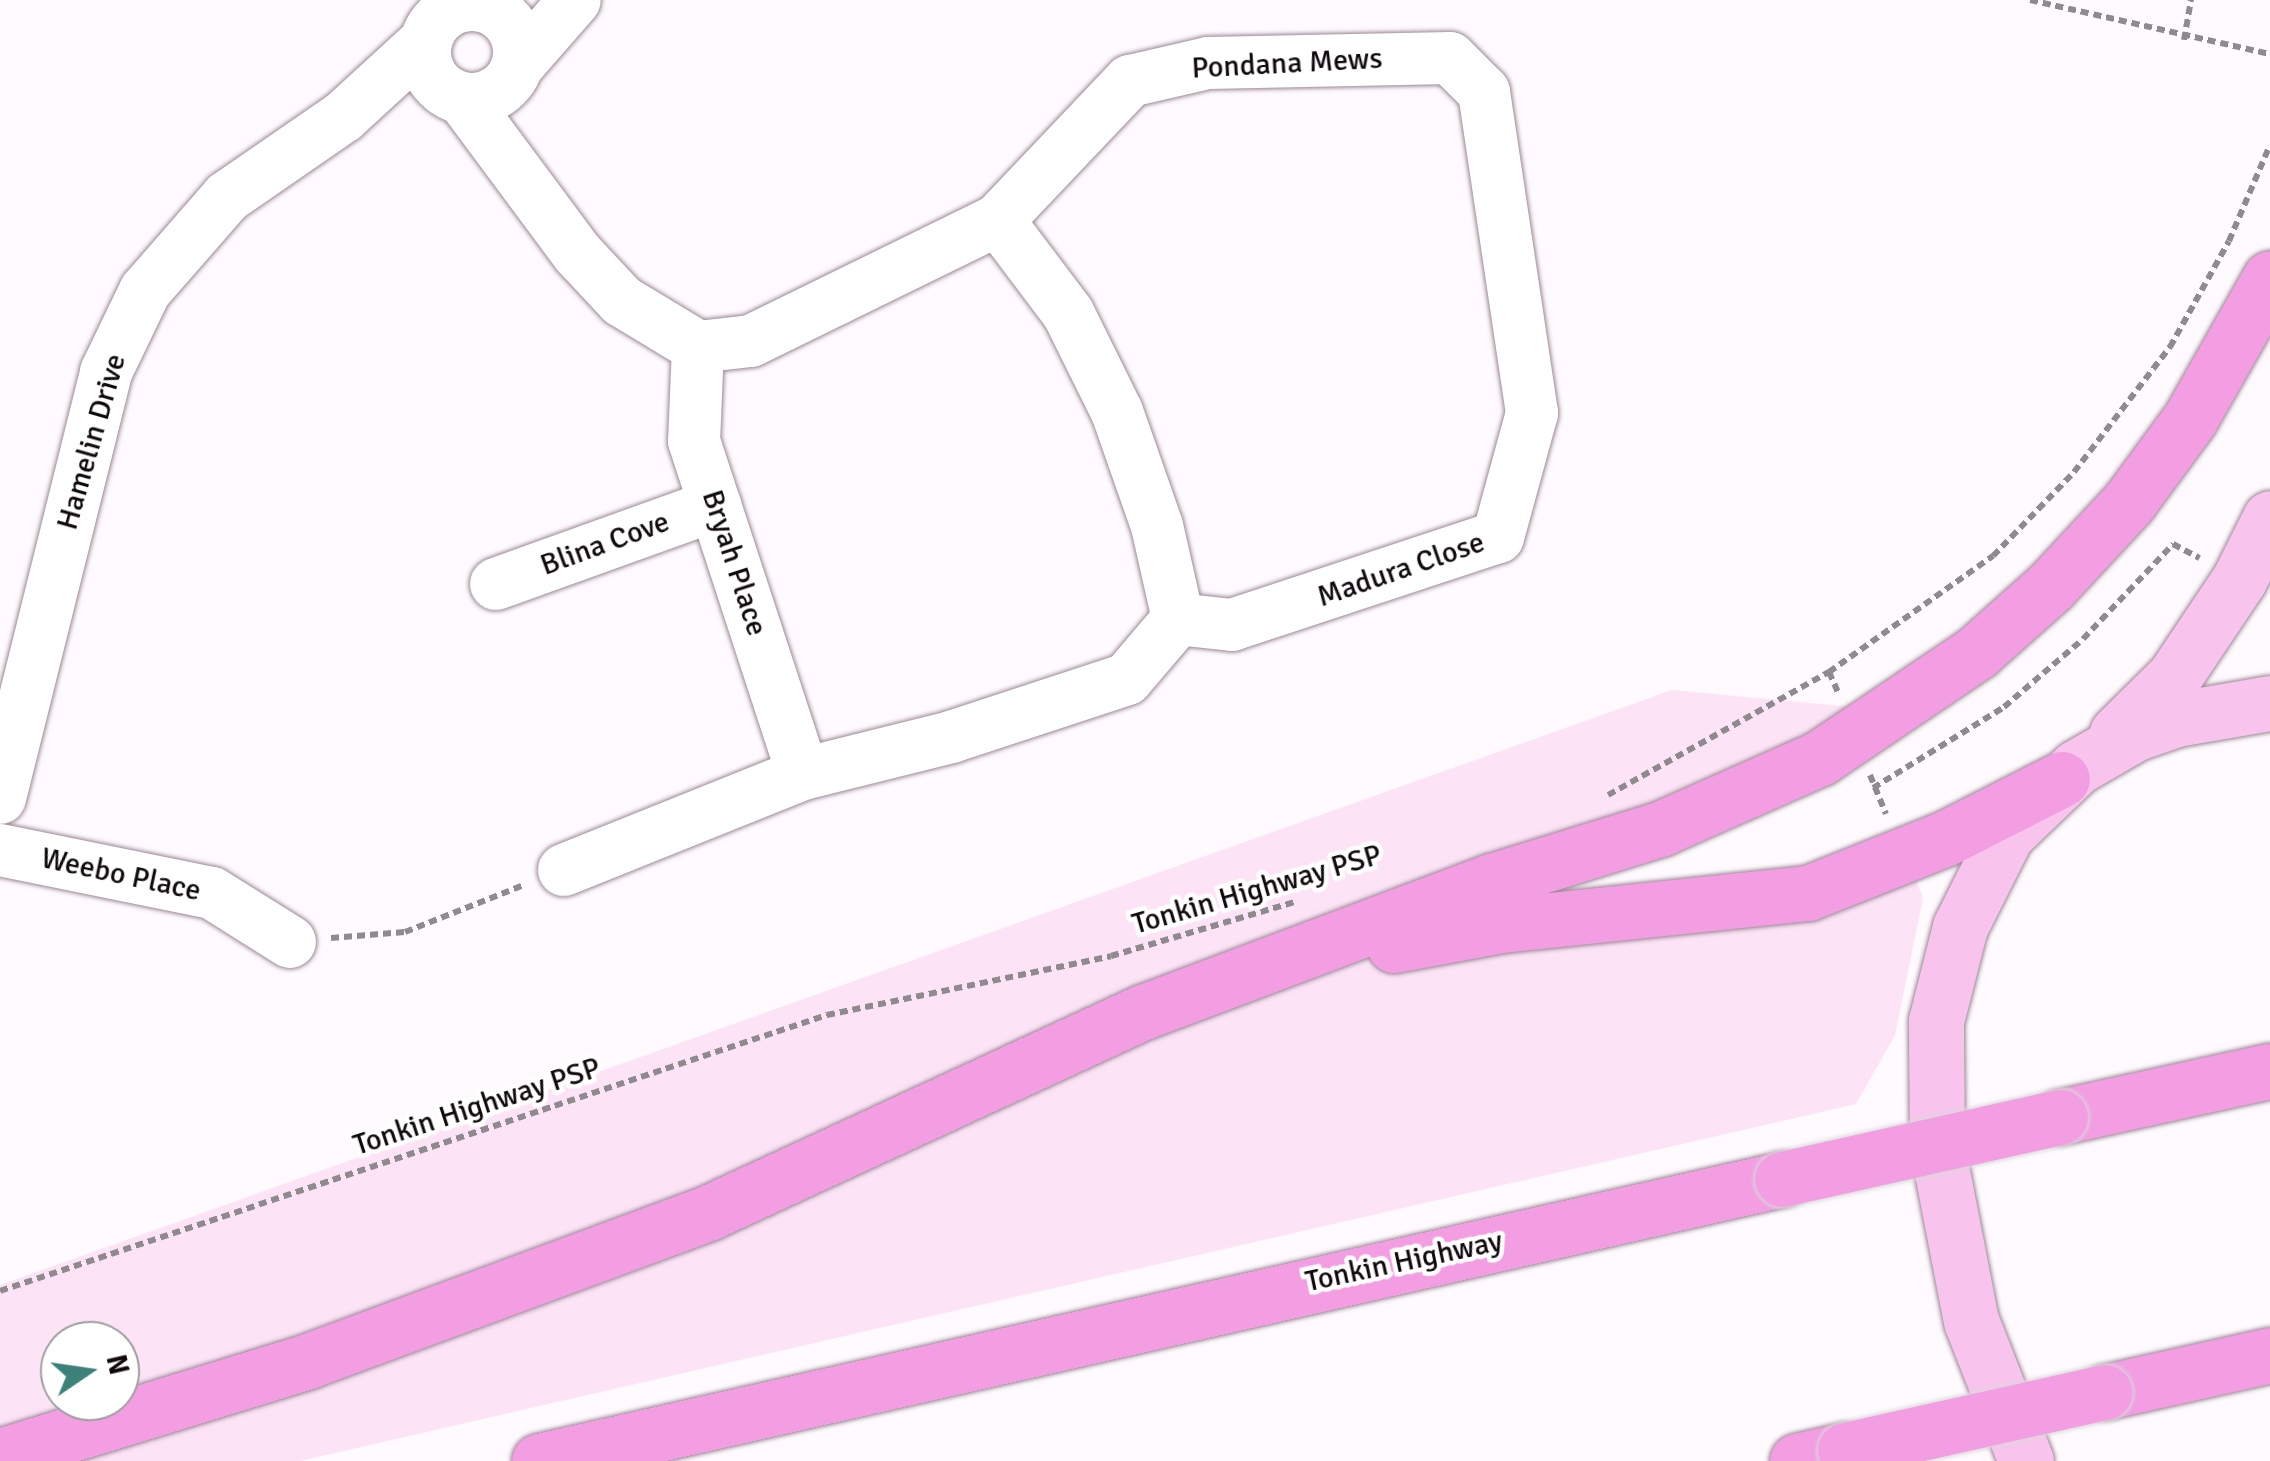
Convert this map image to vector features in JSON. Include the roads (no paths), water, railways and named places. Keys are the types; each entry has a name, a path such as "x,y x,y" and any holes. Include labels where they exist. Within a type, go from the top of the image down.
{"highway":[{"path":"0,1456 308,1360 710,1212 1143,1012 1292,959 1492,880 1754,792 1896,711 2036,599 2129,502 2190,419 2270,278"},
{"path":"1292,959 1502,925 1808,892 1946,838 2070,773"},
{"name":"Tonkin Highway","path":"539,1461 2270,1071"},
{"path":"1821,1456 2270,1355"}],"main road":[{"path":"2026,1461 1995,1394 1956,1262 1937,1146 1934,1052 1947,970 1981,877 2006,835 2174,677 2239,580 2270,518"},
{"path":"2070,773 2150,728 2270,703"}],"street":[{"path":"459,97 491,96 576,0"},
{"path":"540,202 516,71 512,25 464,11 430,74 459,97 540,202 622,300 698,347"},
{"name":"Hamelin Drive","path":"0,798 106,372 145,291 226,197 343,116 464,11"},
{"name":"Pondana Mews","path":"698,347 751,341 998,220 1130,81 1208,63 1450,58 1484,92 1532,413"},
{"name":"Hamelin Drive","path":"343,116 459,97"},
{"path":"564,870 803,774 1032,713 1126,679 1178,619 1157,526 1118,412 1068,312 998,220"},
{"name":"Bryah Place","path":"698,347 694,441 803,774"},
{"name":"Madura Close","path":"1178,619 1232,625 1498,537 1532,413"},
{"name":"Blina Cove","path":"496,584 715,505"},
{"name":"Weebo Place","path":"0,850 212,892 290,942"}]}
